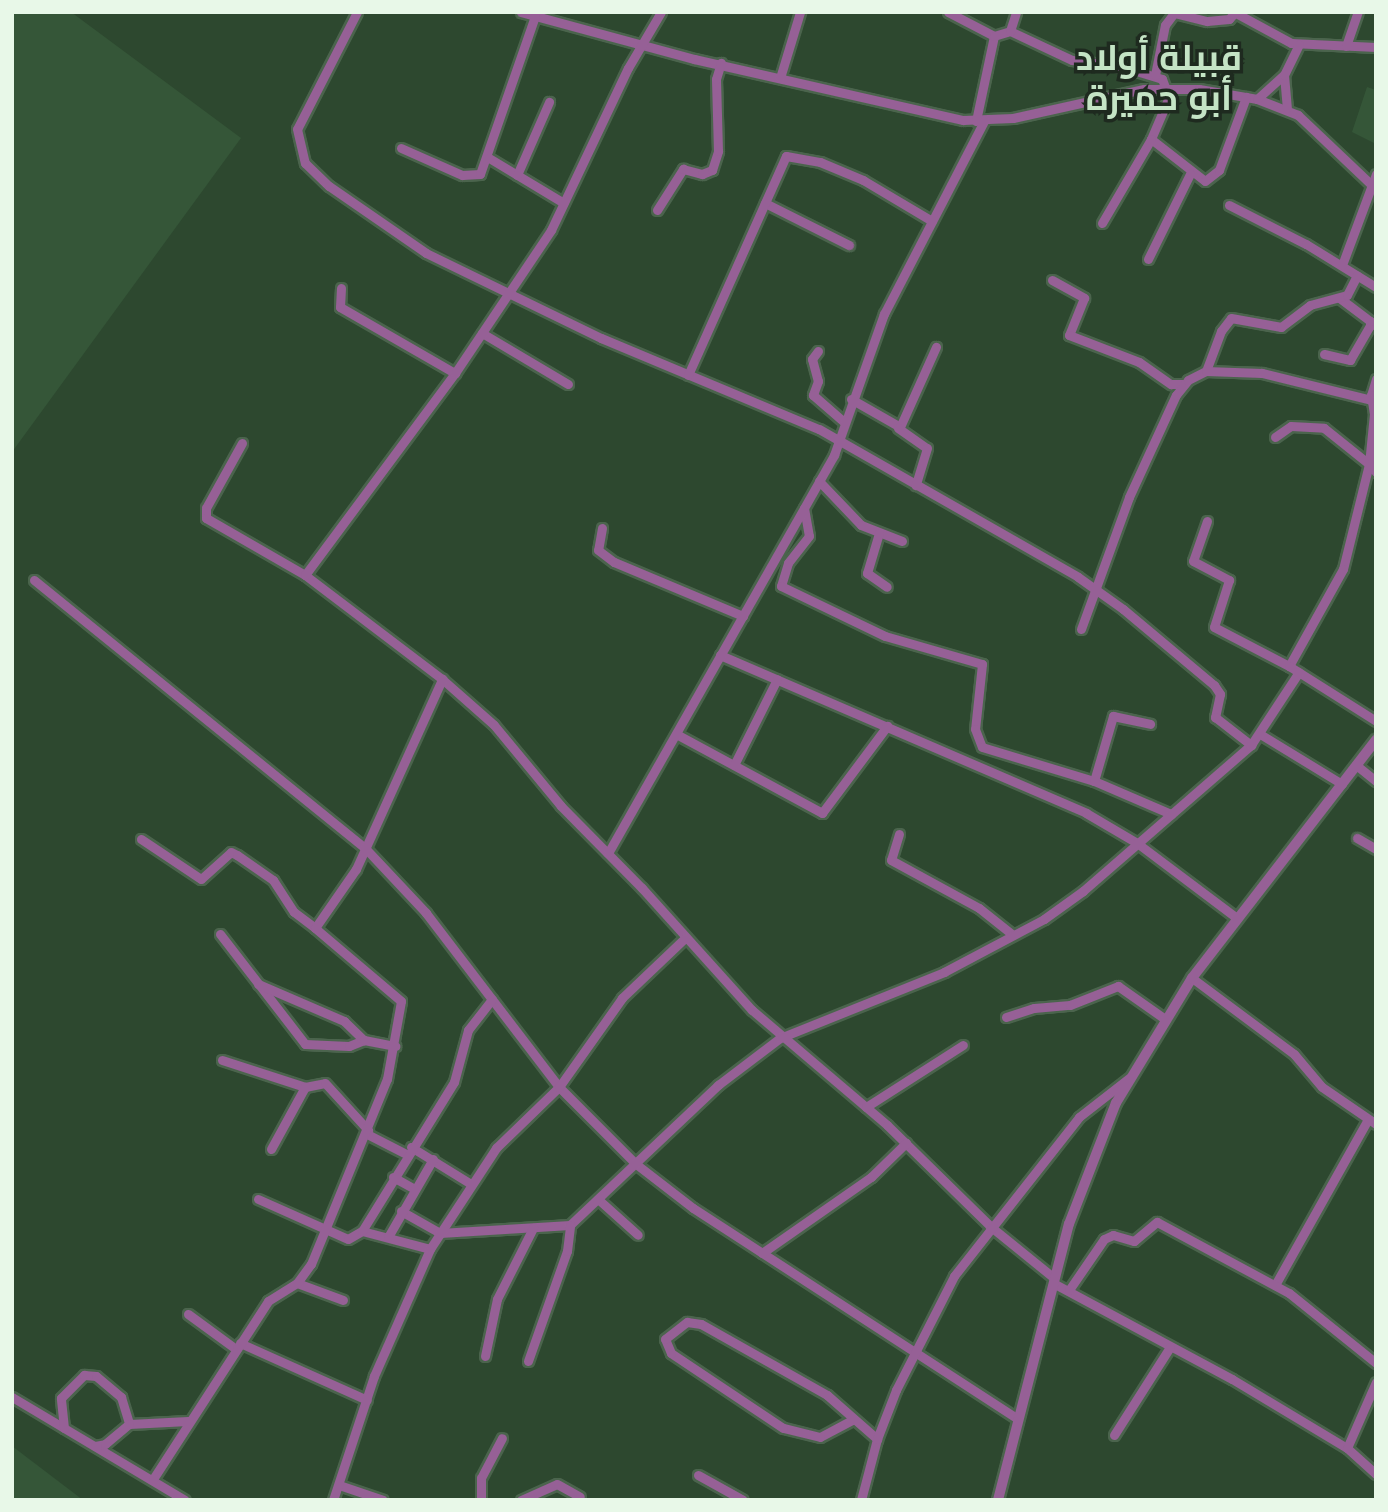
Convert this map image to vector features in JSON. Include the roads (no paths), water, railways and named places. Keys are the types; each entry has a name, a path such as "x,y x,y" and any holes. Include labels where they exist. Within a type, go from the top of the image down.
{"street":[{"path":"357,12 300,117 297,141 305,163 393,233 511,294 688,375 840,440 1095,588 1214,685 1220,694 1214,717 1251,745"},
{"path":"521,12 640,45 943,117 980,121 1169,88 1256,99 1287,108 1373,187"},
{"path":"305,575 511,294 564,203 640,45 661,12"},
{"path":"780,78 800,12"},
{"path":"948,12 994,36 1010,30 1072,61 1155,75 1169,88"},
{"path":"1010,30 1016,12"},
{"path":"1155,75 1166,25 1174,13 1207,21 1229,19 1235,12 1264,32 1299,44 1376,47"},
{"path":"1346,46 1358,12"},
{"path":"401,148 472,178 480,174 489,158 496,117 535,16"},
{"path":"608,853 678,735 720,655 820,481 840,440 850,399 890,302 980,121 994,36"},
{"path":"1256,99 1283,75 1299,44"},
{"path":"657,211 683,169 702,174 712,170 718,151 716,79 721,63"},
{"path":"1283,75 1287,108"},
{"path":"1102,223 1152,139 1168,106 1169,88"},
{"path":"1152,139 1190,174 1205,181 1215,178 1246,97"},
{"path":"517,176 550,102"},
{"path":"688,375 784,159 793,155 863,180 932,221"},
{"path":"489,158 564,203"},
{"path":"1148,259 1190,174"},
{"path":"1342,265 1376,174"},
{"path":"765,203 849,245"},
{"path":"1229,205 1376,286"},
{"path":"1206,370 1221,331 1231,318 1277,328 1310,305 1340,298 1350,291 1357,275"},
{"path":"1052,280 1084,299 1069,335 1139,362 1171,384 1184,384"},
{"path":"341,288 340,307 455,373"},
{"path":"1324,354 1350,360 1370,327 1370,321 1340,298"},
{"path":"482,334 568,384"},
{"path":"898,428 907,419 936,346"},
{"path":"818,351 812,359 818,381 813,395 844,422"},
{"path":"1081,629 1129,497 1184,384 1206,370 1262,373 1371,400"},
{"path":"1289,666 1343,569 1372,468 1375,416 1371,400 1376,379"},
{"path":"850,399 927,448 916,485"},
{"path":"1275,437 1291,426 1324,428 1372,468"},
{"path":"242,443 206,508 206,518 305,575 442,679 508,740 561,806 780,1038 866,1107 990,1226 1054,1280 1347,1448 1376,1474"},
{"path":"820,481 854,519 902,541"},
{"path":"804,508 810,536 788,563 781,586 885,636 982,664 975,716 979,745 1094,781 1171,814"},
{"path":"1207,521 1193,561 1229,580 1214,627 1289,666 1376,721"},
{"path":"602,528 598,550 614,562 743,616"},
{"path":"880,533 867,573 887,587"},
{"path":"34,580 366,849 426,913 559,1087 636,1164 762,1254 912,1354 1018,1419"},
{"path":"720,655 1086,813 1137,843 1237,918"},
{"path":"401,1211 440,1233 570,1225 718,1086 780,1038 944,972 1013,935 1083,891 1251,745 1261,734 1299,672"},
{"path":"315,928 366,849 442,679"},
{"path":"734,765 777,679"},
{"path":"1094,781 1113,716 1150,724"},
{"path":"678,735 822,813 887,726"},
{"path":"1261,734 1342,784"},
{"path":"998,1500 1054,1280 1088,1169 1129,1078 1192,978 1376,740"},
{"path":"1356,765 1376,781"},
{"path":"899,834 891,860 979,908 1013,935"},
{"path":"1357,838 1376,849"},
{"path":"141,839 201,879 231,852 237,855 273,880 294,912 399,998 402,1006 395,1046 367,1132 326,1230 297,1283 268,1301 153,1479"},
{"path":"220,933 305,1044 349,1046 365,1040"},
{"path":"333,1500 367,1400 430,1249 440,1233 496,1148 559,1087 615,1006 684,939"},
{"path":"1192,978 1294,1054 1322,1087 1372,1122 1275,1285"},
{"path":"257,983 344,1021 365,1040 395,1046"},
{"path":"1006,1017 1034,1008 1070,1005 1118,986 1165,1019"},
{"path":"258,1199 351,1239 362,1231 409,1150 454,1082 468,1030 492,999"},
{"path":"866,1107 963,1045"},
{"path":"222,1060 305,1087 325,1083 367,1132 433,1159 471,1184"},
{"path":"861,1500 877,1439 912,1354 954,1276 990,1226 1085,1110 1129,1078"},
{"path":"271,1149 305,1087"},
{"path":"762,1254 872,1177 906,1143"},
{"path":"388,1237 413,1188 433,1159"},
{"path":"393,1177 413,1188"},
{"path":"599,1200 638,1235"},
{"path":"1069,1290 1104,1239 1113,1236 1134,1241 1157,1222 1275,1285 1376,1363"},
{"path":"528,1361 567,1251 570,1225"},
{"path":"485,1356 497,1299 533,1228"},
{"path":"362,1231 430,1249"},
{"path":"297,1283 344,1300"},
{"path":"188,1314 238,1346 367,1400"},
{"path":"852,1420 820,1437 783,1428 671,1353 665,1339 687,1322 701,1324 827,1395 852,1420 877,1439"},
{"path":"1114,1435 1170,1347"},
{"path":"64,1428 61,1398 83,1375 103,1380 121,1397 129,1424"},
{"path":"1347,1448 1376,1382"},
{"path":"12,1398 185,1500"},
{"path":"95,1446 105,1444 129,1424 188,1421"},
{"path":"481,1500 481,1478 502,1438"},
{"path":"698,1475 743,1500"},
{"path":"521,1500 556,1484 580,1497"},
{"path":"339,1485 383,1500"}],"district":[{"name":"قبيلة أولاد أبو حميرة","path":"1159,78"}]}
